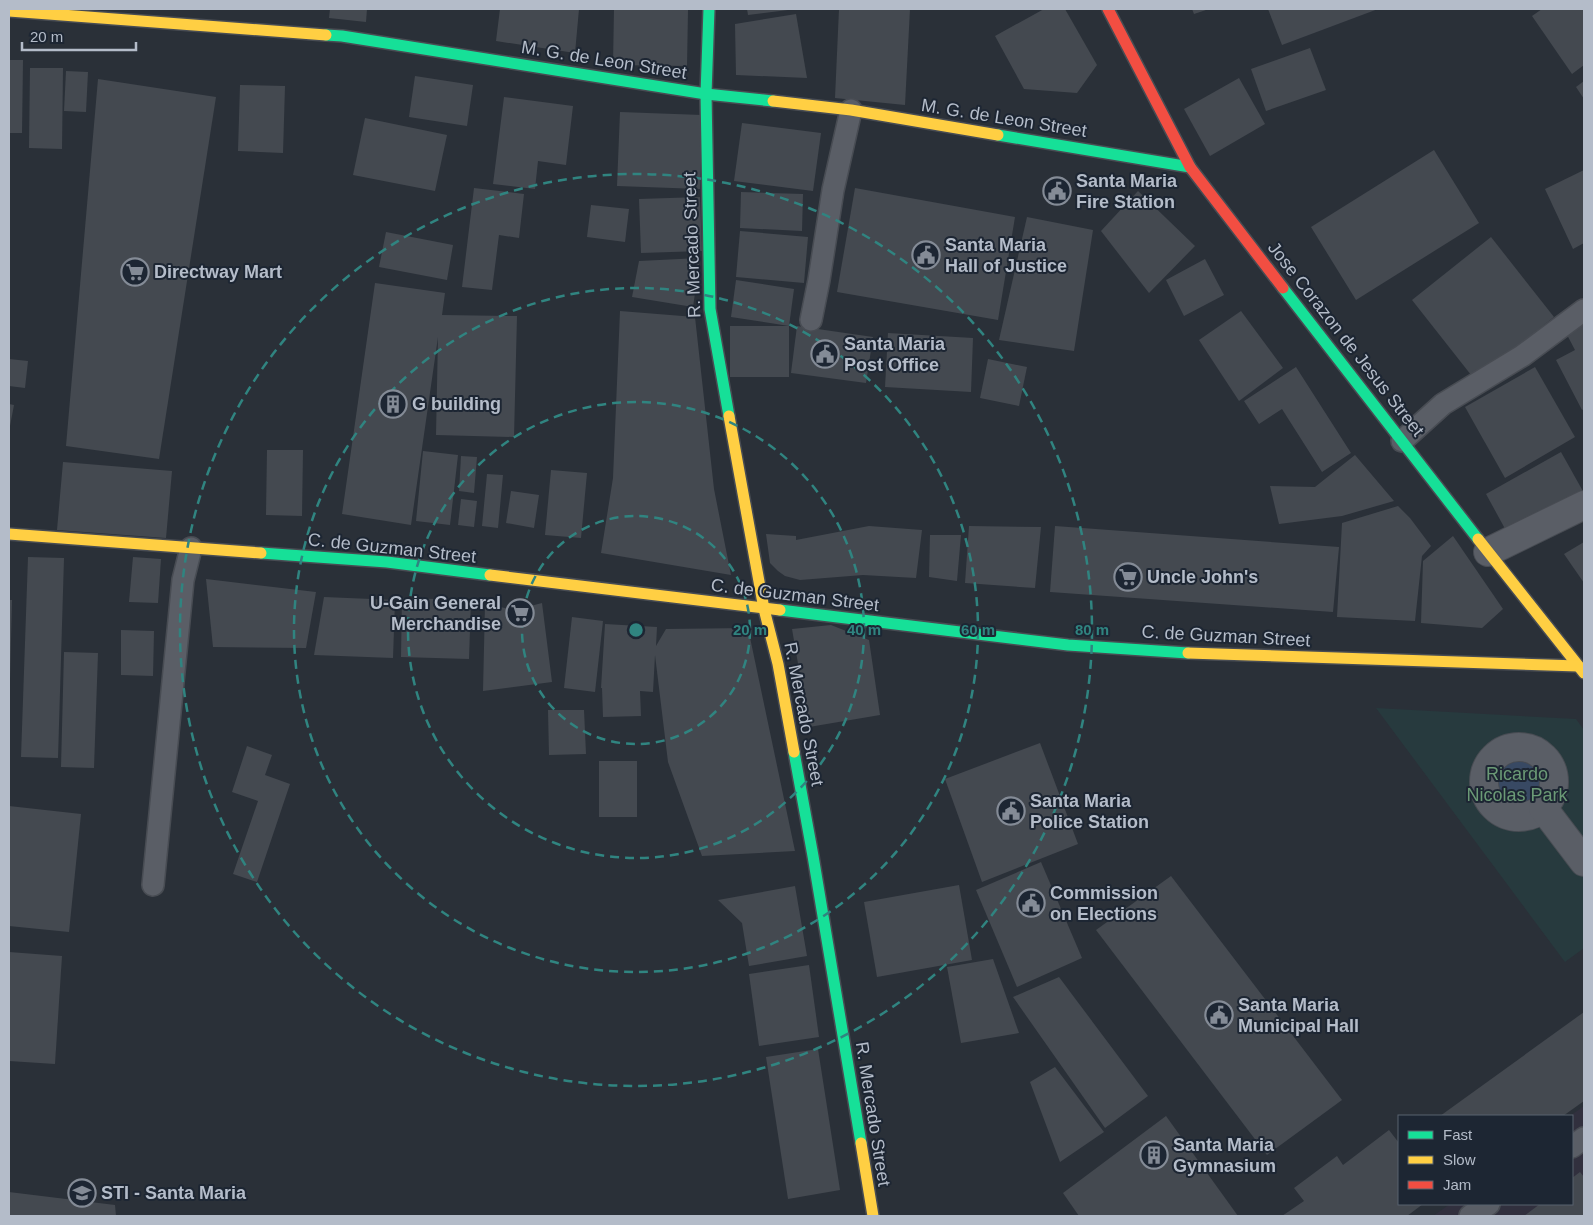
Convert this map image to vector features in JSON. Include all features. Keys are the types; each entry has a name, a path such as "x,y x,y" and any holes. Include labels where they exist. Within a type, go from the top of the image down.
{"main road":[{"name":"R. Mercado Street","path":"709,9 706,94 710,309 764,609 778,664 813,856 872,1216"},
{"name":"Jose Corazon de Jesus Street","path":"1108,9 1190,166 1488,552 1581,669"},
{"name":"M. G. de Leon Street","path":"9,11 342,36 706,94 851,110 1190,166"},
{"name":"C. de Guzman Street","path":"9,534 386,562 1059,644 1180,652 1581,669"}],"street":[{"path":"1488,552 1584,505"},
{"path":"1543,808 1584,862"}],"lane":[{"path":"811,320 833,190 851,110"},
{"path":"1402,441 1443,404 1522,356 1584,310"},
{"path":"153,885 183,580 190,548"},
{"path":"1573,1146 1584,1138"},
{"path":"1470,1216 1487,1205"}],"shaded area":[{"path":"1584,1106 1584,1216 1433,1216 1449,1205 1573,1205 1573,1115 1571,1115"}],"green space":[{"name":"Ricardo Nicolas Park","path":"1376,708 1576,719 1584,730 1584,948 1565,962"}],"water":[{"path":"1516,759 1526,759 1540,769 1544,782 1540,795 1534,801 1526,805 1516,805 1502,795 1498,787 1498,777 1508,763"}],"building":[{"path":"330,9 367,9 366,22 329,18"},
{"path":"500,9 579,9 575,53 496,41"},
{"path":"614,9 688,10 687,66 613,65"},
{"path":"747,9 788,9 788,10 748,15"},
{"path":"839,9 910,9 905,105 835,98"},
{"path":"1044,9 1065,9 1097,65 1077,93 1024,89 995,36"},
{"path":"1192,9 1209,9 1194,14"},
{"path":"1268,9 1378,9 1282,45"},
{"path":"1542,9 1584,9 1584,65 1572,74 1532,16"},
{"path":"796,14 807,78 736,75 735,24"},
{"path":"1310,48 1326,90 1266,111 1251,69"},
{"path":"9,60 23,60 22,133 9,133"},
{"path":"30,68 63,68 62,149 29,148"},
{"path":"66,71 88,72 86,112 64,111"},
{"path":"415,76 473,85 467,126 409,117"},
{"path":"1239,78 1265,124 1210,156 1184,109"},
{"name":"Directway Mart","path":"98,79 216,97 159,459 66,446"},
{"path":"1584,81 1584,99 1576,87"},
{"path":"240,85 285,86 283,153 238,151"},
{"path":"504,97 573,106 566,165 538,161 535,189 493,184"},
{"path":"620,112 702,115 700,189 617,186"},
{"path":"365,118 447,135 435,191 353,175"},
{"path":"742,123 821,133 813,191 734,181"},
{"path":"1434,150 1479,223 1356,300 1311,227"},
{"path":"1584,170 1584,243 1573,249 1545,189"},
{"path":"474,188 524,194 519,238 499,235 492,290 462,287"},
{"name":"Santa Maria Hall of Justice","path":"855,188 1015,217 998,320 837,292"},
{"path":"1138,191 1195,246 1149,293 1101,231"},
{"path":"741,192 803,194 802,231 740,228"},
{"path":"700,197 702,251 641,253 639,199"},
{"path":"591,205 629,209 625,242 587,237"},
{"name":"Santa Maria Hall of Justice","path":"1027,217 1093,230 1074,351 999,340"},
{"path":"740,231 808,237 804,283 736,277"},
{"path":"386,232 453,245 447,280 379,267"},
{"path":"1491,237 1554,317 1475,380 1412,300"},
{"path":"700,258 693,307 632,297 639,261"},
{"path":"1205,259 1224,295 1184,316 1166,280"},
{"path":"736,280 794,289 789,326 731,317"},
{"name":"G building","path":"375,283 445,293 442,315 517,316 514,437 436,435 438,337 411,525 342,514"},
{"path":"620,311 695,317 714,489 731,575 601,553 613,478"},
{"path":"1241,311 1283,368 1239,401 1199,340"},
{"path":"1584,321 1584,409 1582,410 1556,360 1575,350 1565,331"},
{"path":"730,326 789,326 789,377 730,377"},
{"path":"797,326 873,337 866,383 791,373"},
{"path":"888,333 973,338 971,392 885,387"},
{"path":"9,359 28,361 25,388 9,386"},
{"path":"988,359 1027,367 1019,406 980,398"},
{"path":"1296,367 1351,453 1322,472 1282,409 1259,424 1244,401"},
{"path":"1535,367 1575,437 1505,478 1465,407"},
{"path":"9,404 14,405 10,426 9,426"},
{"path":"267,450 303,450 302,516 266,515"},
{"path":"423,451 458,455 450,525 416,521"},
{"path":"1561,452 1584,493 1509,536 1486,494"},
{"path":"1355,455 1394,501 1342,516 1279,524 1270,486 1315,487"},
{"path":"461,456 477,457 474,493 459,491"},
{"path":"63,462 172,471 166,538 57,530"},
{"path":"551,470 587,473 581,538 545,535"},
{"path":"487,474 503,475 498,528 482,526"},
{"path":"511,491 539,495 534,528 506,523"},
{"path":"461,499 477,501 474,527 458,525"},
{"path":"1398,506 1410,518 1431,546 1422,556 1415,621 1337,617 1342,523"},
{"path":"869,526 922,530 916,578 863,575 800,580 785,576 770,563 766,534 796,536 796,540"},
{"path":"969,526 1041,527 1035,588 965,583"},
{"path":"1055,526 1339,547 1333,612 1050,592"},
{"path":"930,535 961,535 957,581 929,577"},
{"path":"1453,536 1503,609 1482,628 1421,623 1423,561"},
{"path":"1584,542 1584,583 1564,554"},
{"path":"28,557 64,558 58,758 21,757"},
{"path":"133,557 161,559 158,603 129,602"},
{"path":"206,579 316,592 306,648 213,647"},
{"path":"324,597 395,600 393,658 314,655"},
{"path":"402,598 471,600 469,659 401,657"},
{"path":"9,600 12,600 10,680 9,680"},
{"path":"542,603 552,682 483,691 485,604 515,610"},
{"path":"572,617 603,621 595,692 564,688"},
{"path":"605,624 657,627 656,646 666,629 748,628 795,851 702,856 668,762 655,655 653,692 640,691 641,716 603,717 601,688"},
{"path":"831,625 869,640 880,715 809,727 792,629"},
{"path":"121,630 154,631 153,676 121,675"},
{"path":"64,652 98,653 94,768 61,767"},
{"path":"548,710 584,710 586,754 549,755"},
{"name":"Santa Maria Police Station","path":"1040,743 1078,844 982,882 945,779"},
{"path":"247,746 272,755 265,775 290,784 257,882 233,874 258,801 232,792"},
{"path":"599,761 637,761 637,817 599,817"},
{"path":"9,806 81,814 69,932 9,926"},
{"path":"1041,862 1082,958 1017,987 976,890"},
{"name":"Santa Maria Municipal Hall","path":"1171,876 1342,1100 1267,1155 1096,930"},
{"path":"959,885 972,960 877,977 864,902"},
{"path":"795,886 807,956 749,966 742,923 718,900"},
{"path":"9,952 62,956 55,1064 9,1061"},
{"path":"993,959 1019,1033 961,1043 947,967"},
{"path":"809,965 819,1037 759,1046 749,974"},
{"path":"1059,977 1148,1096 1105,1128 1013,997"},
{"path":"1584,1012 1584,1101 1564,1115 1441,1115"},
{"path":"818,1049 840,1190 788,1199 766,1057"},
{"path":"1055,1067 1104,1132 1060,1162 1030,1082"},
{"name":"Santa Maria Gymnasium","path":"1166,1116 1238,1216 1079,1216 1063,1193"},
{"path":"1389,1130 1398,1142 1398,1205 1422,1205 1407,1216 1282,1216 1304,1201 1294,1188 1337,1156 1343,1165"},
{"path":"1580,1172 1584,1177 1584,1216 1524,1216 1539,1205 1573,1205 1573,1177"},
{"path":"9,1192 115,1205 116,1216 9,1216"}],"traffic: fast":[{"path":"709,9 706,94 710,309 729,416"},
{"path":"326,35 706,94 773,101"},
{"path":"998,135 1190,167"},
{"path":"1283,288 1478,539"},
{"path":"261,553 387,562 490,575"},
{"path":"780,610 1068,645 1188,653"},
{"path":"794,752 861,1143"}],"traffic: slow":[{"path":"9,11 326,35"},
{"path":"773,101 851,110 998,135"},
{"path":"729,416 764,609 778,664 794,752"},
{"path":"9,534 261,553"},
{"path":"1478,539 1584,673"},
{"path":"490,575 780,610"},
{"path":"1188,653 1578,666"},
{"path":"861,1143 873,1216"}],"traffic: jam":[{"path":"1108,9 1190,167 1283,288"}],"place":[{"name":"Santa Maria Fire Station","path":"1057,191"},
{"name":"Santa Maria Hall of Justice","path":"926,255"},
{"name":"Directway Mart","path":"135,272"},
{"name":"Santa Maria Post Office","path":"825,354"},
{"name":"G building","path":"393,404"},
{"name":"Uncle John's","path":"1128,577"},
{"name":"U-Gain General Merchandise","path":"520,613"},
{"name":"Santa Maria Police Station","path":"1011,811"},
{"name":"Commission on Elections","path":"1031,903"},
{"name":"Santa Maria Municipal Hall","path":"1219,1015"},
{"name":"Santa Maria Gymnasium","path":"1154,1155"},
{"name":"STI - Santa Maria","path":"82,1193"}]}
